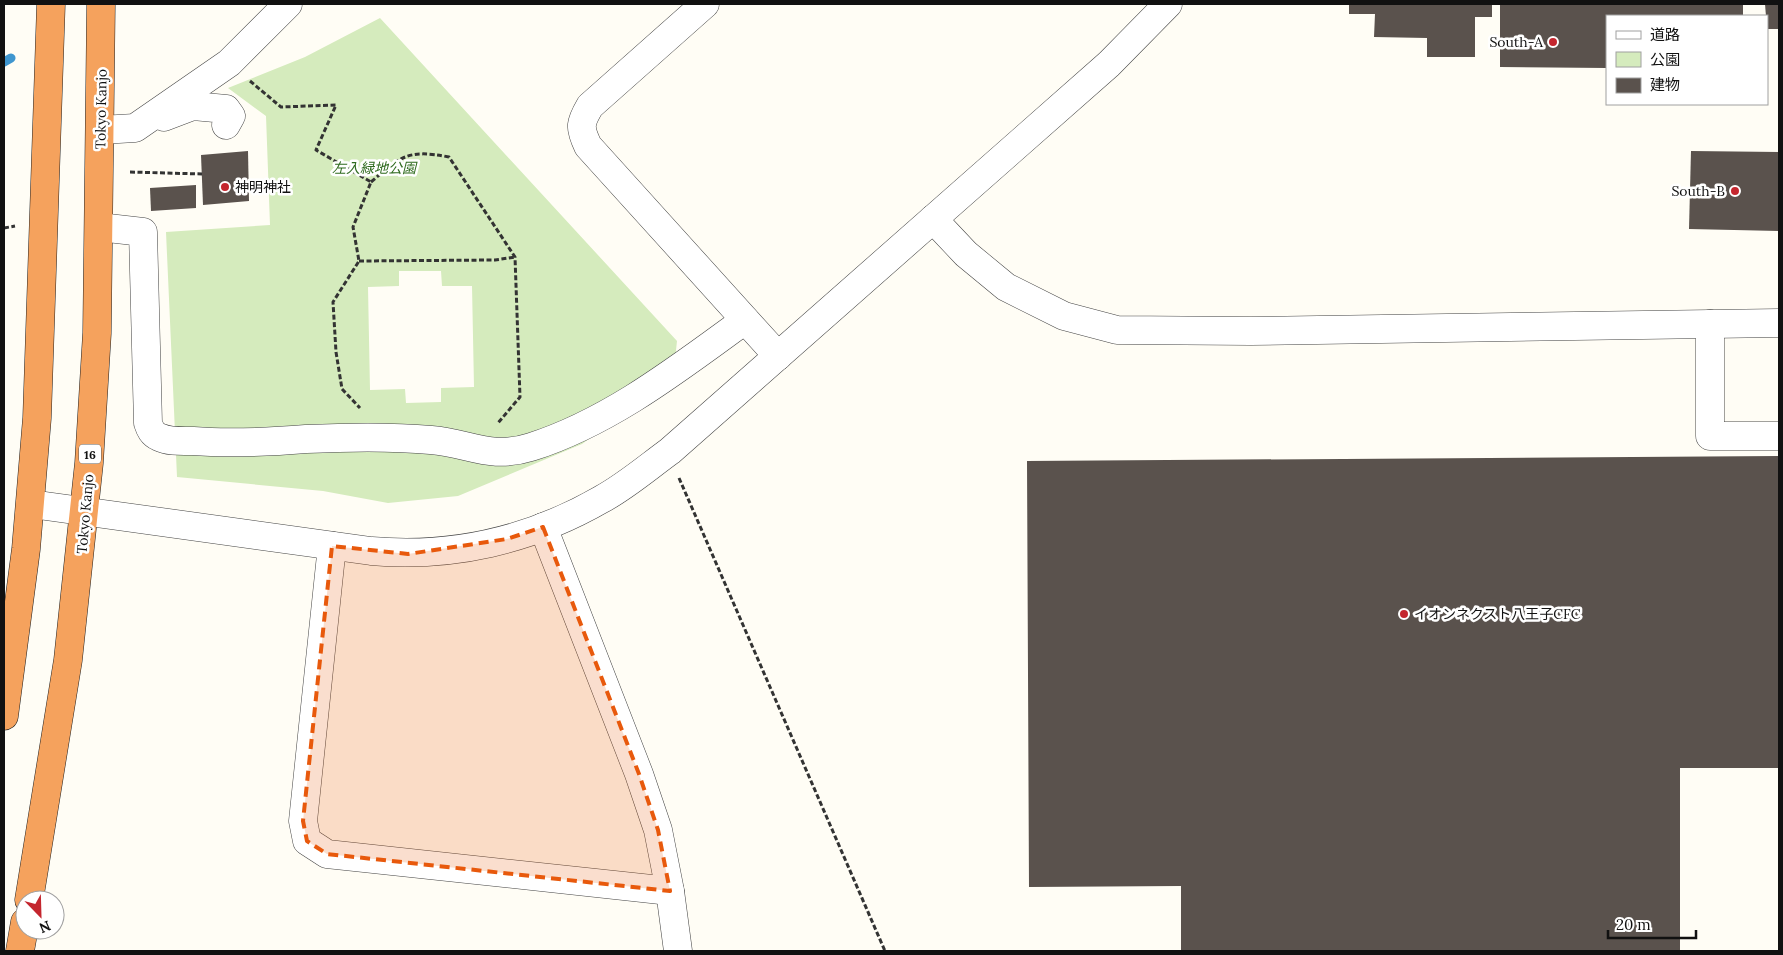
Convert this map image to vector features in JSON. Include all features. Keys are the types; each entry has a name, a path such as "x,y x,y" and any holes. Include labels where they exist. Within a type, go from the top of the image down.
{"highway":[{"path":"4,716 31,504 40,351 46,95 51,4"},
{"name":"Tokyo Kanjo","path":"31,890 68,660 85,511 97,333 101,130 101,4"}],"street":[{"path":"135,128 229,63 288,4"},
{"path":"705,4 590,106 581,121 582,134 588,146 778,356"},
{"path":"31,504 332,546 408,554 462,549 507,539 543,527 601,500 632,480 670,450 1109,64 1168,4"},
{"path":"101,130 135,128 193,106 226,108 231,116 226,125"},
{"path":"933,219 966,254 1006,287 1064,316 1116,330 1251,331 1779,323"},
{"path":"99,227 143,232 148,423 150,431 159,437 175,440 235,444 352,436 394,437 463,444 477,451 498,454 530,448 566,434 607,414 699,354 745,320"},
{"path":"1710,324 1710,436 1779,436"},
{"path":"543,527 639,774 658,830 670,891 678,951"},
{"path":"332,546 303,821 307,841 327,854 670,891"}],"path":[{"path":"229,63 281,107 336,105 316,150 371,182"},
{"path":"394,437 348,398 342,389 338,371 332,302 359,261 353,227 371,182 398,159 428,153 449,158 514,256 520,397 496,424 463,444"},
{"path":"130,172 202,174"},
{"path":"359,261 494,260 514,256"},
{"path":"677,473 885,951"}],"highlighted area":[{"path":"543,527 639,774 658,830 670,891 327,854 307,841 303,821 332,546 408,554 507,539"}],"green space":[{"name":"左入緑地公園","path":"380,18 677,341 673,378 582,444 458,496 388,503 323,491 177,477 166,232 270,225 266,116 228,88 305,57","holes":["399,271 441,271 442,286 472,286 474,387 441,388 441,402 406,403 405,389 370,390 368,287 399,286"]}],"building":[{"path":"1349,4 1492,4 1492,17 1475,17 1475,57 1427,57 1427,38 1374,37 1375,14 1349,14"},
{"name":"South-A","path":"1500,4 1743,4 1743,15 1606,15 1606,68 1500,67"},
{"path":"1765,4 1779,4 1779,29 1768,29 1768,15 1766,15"},
{"name":"神明神社","path":"248,151 249,201 203,205 201,155"},
{"name":"South-B","path":"1691,151 1779,152 1779,231 1689,229"},
{"path":"196,185 196,208 151,211 150,188"},
{"name":"イオンネクスト八王子CFC","path":"1779,456 1779,768 1680,768 1680,951 1181,951 1181,886 1029,887 1027,461"}],"waterway":[{"path":"4,62 11,58"}],"place":[{"name":"South-A","path":"1553,42"},
{"name":"神明神社","path":"225,187"},
{"name":"South-B","path":"1735,191"},
{"name":"イオンネクスト八王子CFC","path":"1404,614"}]}
